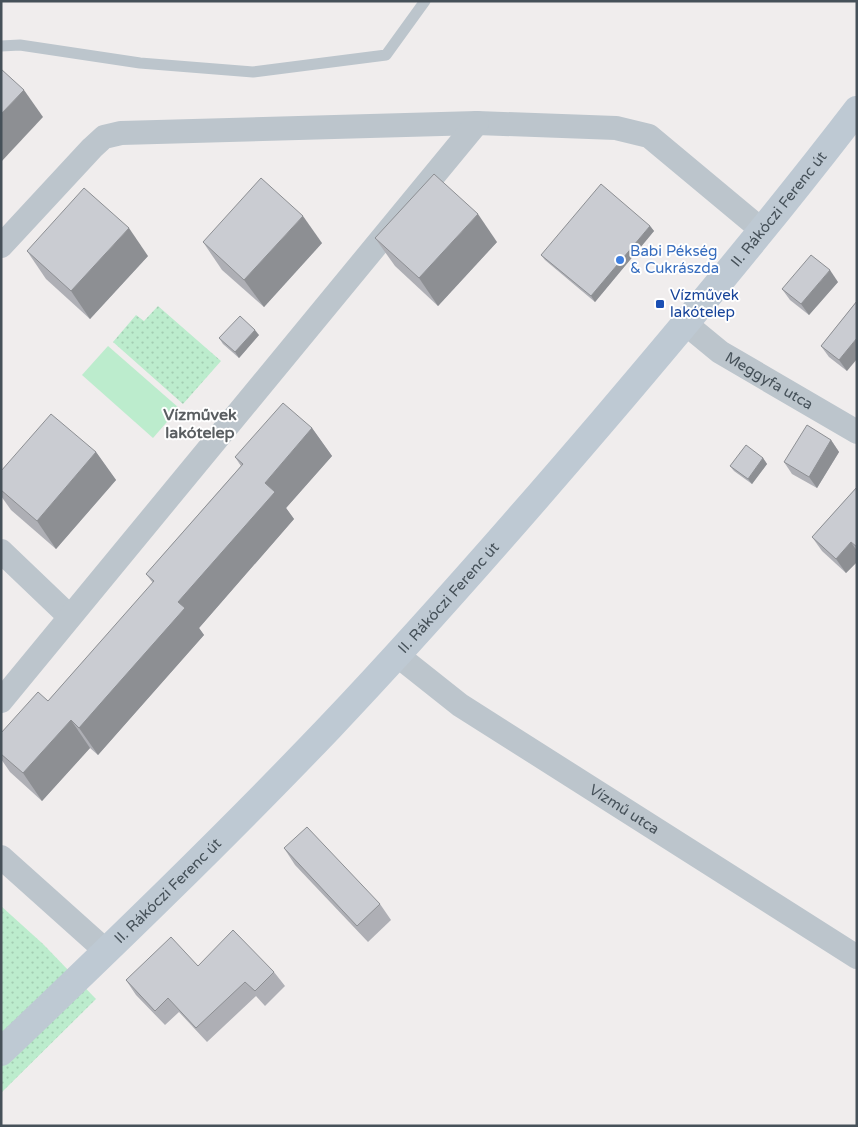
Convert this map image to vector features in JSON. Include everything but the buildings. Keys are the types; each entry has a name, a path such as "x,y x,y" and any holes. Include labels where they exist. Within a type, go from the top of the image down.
{"main road":[{"name":"II. Rákóczi Ferenc út","path":"1,1052 106,952 236,823 397,655 551,482 686,324 763,231 857,110"}],"street":[{"path":"1,246 104,137 122,133 477,122 616,128 649,136 763,231"},
{"path":"1,701 477,122"},
{"name":"Meggyfa utca","path":"686,324 720,352 857,432"},
{"path":"1,551 69,616"},
{"name":"Vízmű utca","path":"397,655 460,705 857,957"},
{"path":"1,857 106,952"}],"lane":[{"path":"1,46 20,45 140,63 253,72 386,55 425,1"}],"green space":[{"path":"158,306 221,361 183,404 113,342 136,315 144,321"},
{"path":"108,346 179,408 153,438 82,375"},
{"path":"1,906 43,944 96,999 1,1093"}],"place":[{"name":"Babi Pékség & Cukrászda","path":"620,260"},
{"name":"Vízművek lakótelep","path":"660,304"}],"district":[{"name":"Vízművek lakótelep","path":"200,423"}]}
